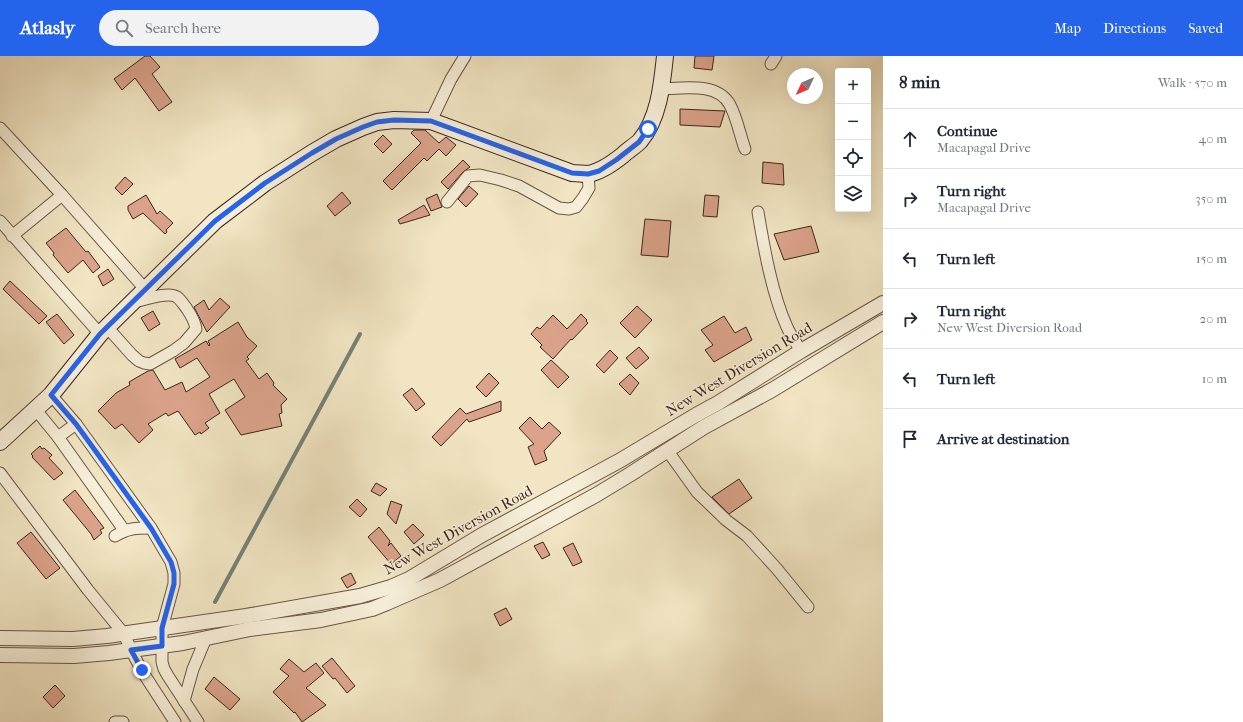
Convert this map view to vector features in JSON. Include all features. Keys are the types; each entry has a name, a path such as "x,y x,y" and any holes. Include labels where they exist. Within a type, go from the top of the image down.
{"main road":[{"path":"0,442 51,395 104,330 215,221 265,183 336,139 377,122 394,120 431,121 572,173 588,174 599,171 616,160 639,142 648,129 654,116 662,89 665,56"}],"street":[{"path":"431,121 451,79 465,56"},
{"path":"662,89 703,88 724,96 730,104 745,149"},
{"path":"0,128 62,195 145,289"},
{"path":"447,202 468,176 480,175 519,186 559,208 569,210 576,207 583,198 588,188 588,174"},
{"path":"12,236 62,195"},
{"path":"758,212 763,242 777,296 787,327 801,351"},
{"path":"0,221 12,236 104,330 132,356 144,364 150,364 173,351 184,343 196,329 192,316 178,297 164,295 132,302"},
{"name":"New West Diversion Road","path":"0,638 73,639 124,634 246,616 360,596 391,587 408,579 482,535 619,461 718,403 883,302"},
{"name":"New West Diversion Road","path":"0,655 74,656 131,650 321,620 372,609 440,580 596,495 704,427 772,390 883,322"},
{"path":"51,395 76,424 151,528 171,562 174,573 172,590 162,628 162,654 164,669 198,722"},
{"path":"36,410 58,437 120,533 139,528 151,528"},
{"path":"58,437 76,424"},
{"path":"667,450 696,492 726,520 747,536 808,607"},
{"path":"0,473 92,596 124,634 142,670 175,722"},
{"path":"184,701 193,669 206,638"},
{"path":"160,700 176,689"},
{"path":"114,722 123,722"}],"building":[{"path":"145,56 150,56 160,67 152,74 172,102 159,111 135,78 122,90 114,79"},
{"path":"695,56 714,56 712,70 694,68"},
{"path":"680,109 725,111 720,127 680,125"},
{"path":"414,130 425,130 439,143 446,137 456,145 446,156 439,149 427,161 424,158 392,190 383,181 421,143 411,133"},
{"path":"383,135 392,144 383,153 374,144"},
{"path":"463,160 470,167 463,172 448,189 441,182"},
{"path":"763,162 783,164 784,185 762,183"},
{"path":"125,177 133,184 122,195 115,188"},
{"path":"469,186 478,194 466,207 458,199"},
{"path":"342,192 351,203 335,216 327,206"},
{"path":"437,194 442,207 431,211 426,199"},
{"path":"146,195 157,214 160,211 173,223 166,230 167,232 165,234 143,213 133,219 128,210 128,206"},
{"path":"705,195 719,196 717,217 703,216"},
{"path":"424,205 430,215 400,224 398,220"},
{"path":"645,219 671,221 668,257 641,255"},
{"path":"811,226 819,252 784,260 774,234"},
{"path":"66,228 86,252 88,251 100,267 93,273 83,260 68,273 53,255 54,253 46,243"},
{"path":"108,269 114,279 103,286 98,276"},
{"path":"10,281 47,316 39,324 3,289"},
{"path":"220,298 230,307 207,332 194,307 204,300 209,310"},
{"path":"637,306 652,320 635,338 620,323"},
{"path":"153,311 160,324 149,331 141,318"},
{"path":"57,314 74,335 64,344 46,322"},
{"path":"581,314 588,323 553,359 540,347 542,345 531,334 537,327 540,329 553,315 567,329"},
{"path":"724,316 735,333 746,327 752,340 714,362 705,350 713,345 701,330"},
{"path":"238,322 247,337 257,346 247,357 249,359 246,361 259,379 267,373 274,383 273,385 287,399 281,405 282,413 279,414 282,426 241,435 225,410 245,397 234,379 209,394 220,413 205,423 209,428 201,434 200,432 195,435 178,411 168,416 166,413 148,424 153,430 139,443 122,424 115,429 98,411 116,393 130,385 129,382 148,371 153,370 165,390 182,382 186,392 210,377 197,358 180,368 175,359 206,341 209,346 208,341"},
{"path":"639,347 649,358 636,369 626,358"},
{"path":"610,350 618,358 604,373 596,365"},
{"path":"551,360 569,377 558,388 541,370"},
{"path":"489,373 499,383 486,397 476,387"},
{"path":"630,374 639,383 630,395 619,384"},
{"path":"412,388 425,404 416,411 403,395"},
{"path":"501,401 501,411 469,422 467,419 441,446 432,437 460,408 466,414"},
{"path":"530,417 542,429 549,422 561,433 544,451 547,460 535,465 528,447 534,444 519,428"},
{"path":"40,446 52,455 49,458 63,473 54,480 32,457 33,456 31,454"},
{"path":"739,479 752,498 729,514 712,497"},
{"path":"376,483 387,489 380,496 371,491"},
{"path":"75,490 104,528 100,530 102,533 94,540 91,534 63,500"},
{"path":"357,499 367,509 360,517 349,507"},
{"path":"391,501 402,505 396,524 387,514"},
{"path":"413,524 424,535 414,544 404,532"},
{"path":"379,527 390,541 388,546 391,543 401,556 391,564 368,537"},
{"path":"31,532 60,568 46,579 17,543"},
{"path":"543,542 550,555 542,559 534,546"},
{"path":"573,543 582,562 573,566 563,548"},
{"path":"351,573 356,583 347,588 341,578"},
{"path":"506,608 512,619 500,626 494,614"},
{"path":"332,658 355,686 347,693 335,678 333,679 322,666"},
{"path":"289,659 304,672 316,663 324,673 306,688 326,705 302,722 295,712 294,713 273,692 289,676 280,669"},
{"path":"214,677 240,699 230,710 205,689"},
{"path":"55,685 65,696 53,708 43,697"}],"waterway":[{"path":"215,602 360,334"}],"route":[{"path":"142,670 131,650 162,646 162,628 174,584 174,573 171,562 151,528 76,424 51,395 100,334 215,221 265,183 312,153 336,139 363,127 377,122 394,120 431,121 572,173 588,174 599,171 616,160 639,142 648,129"}]}
